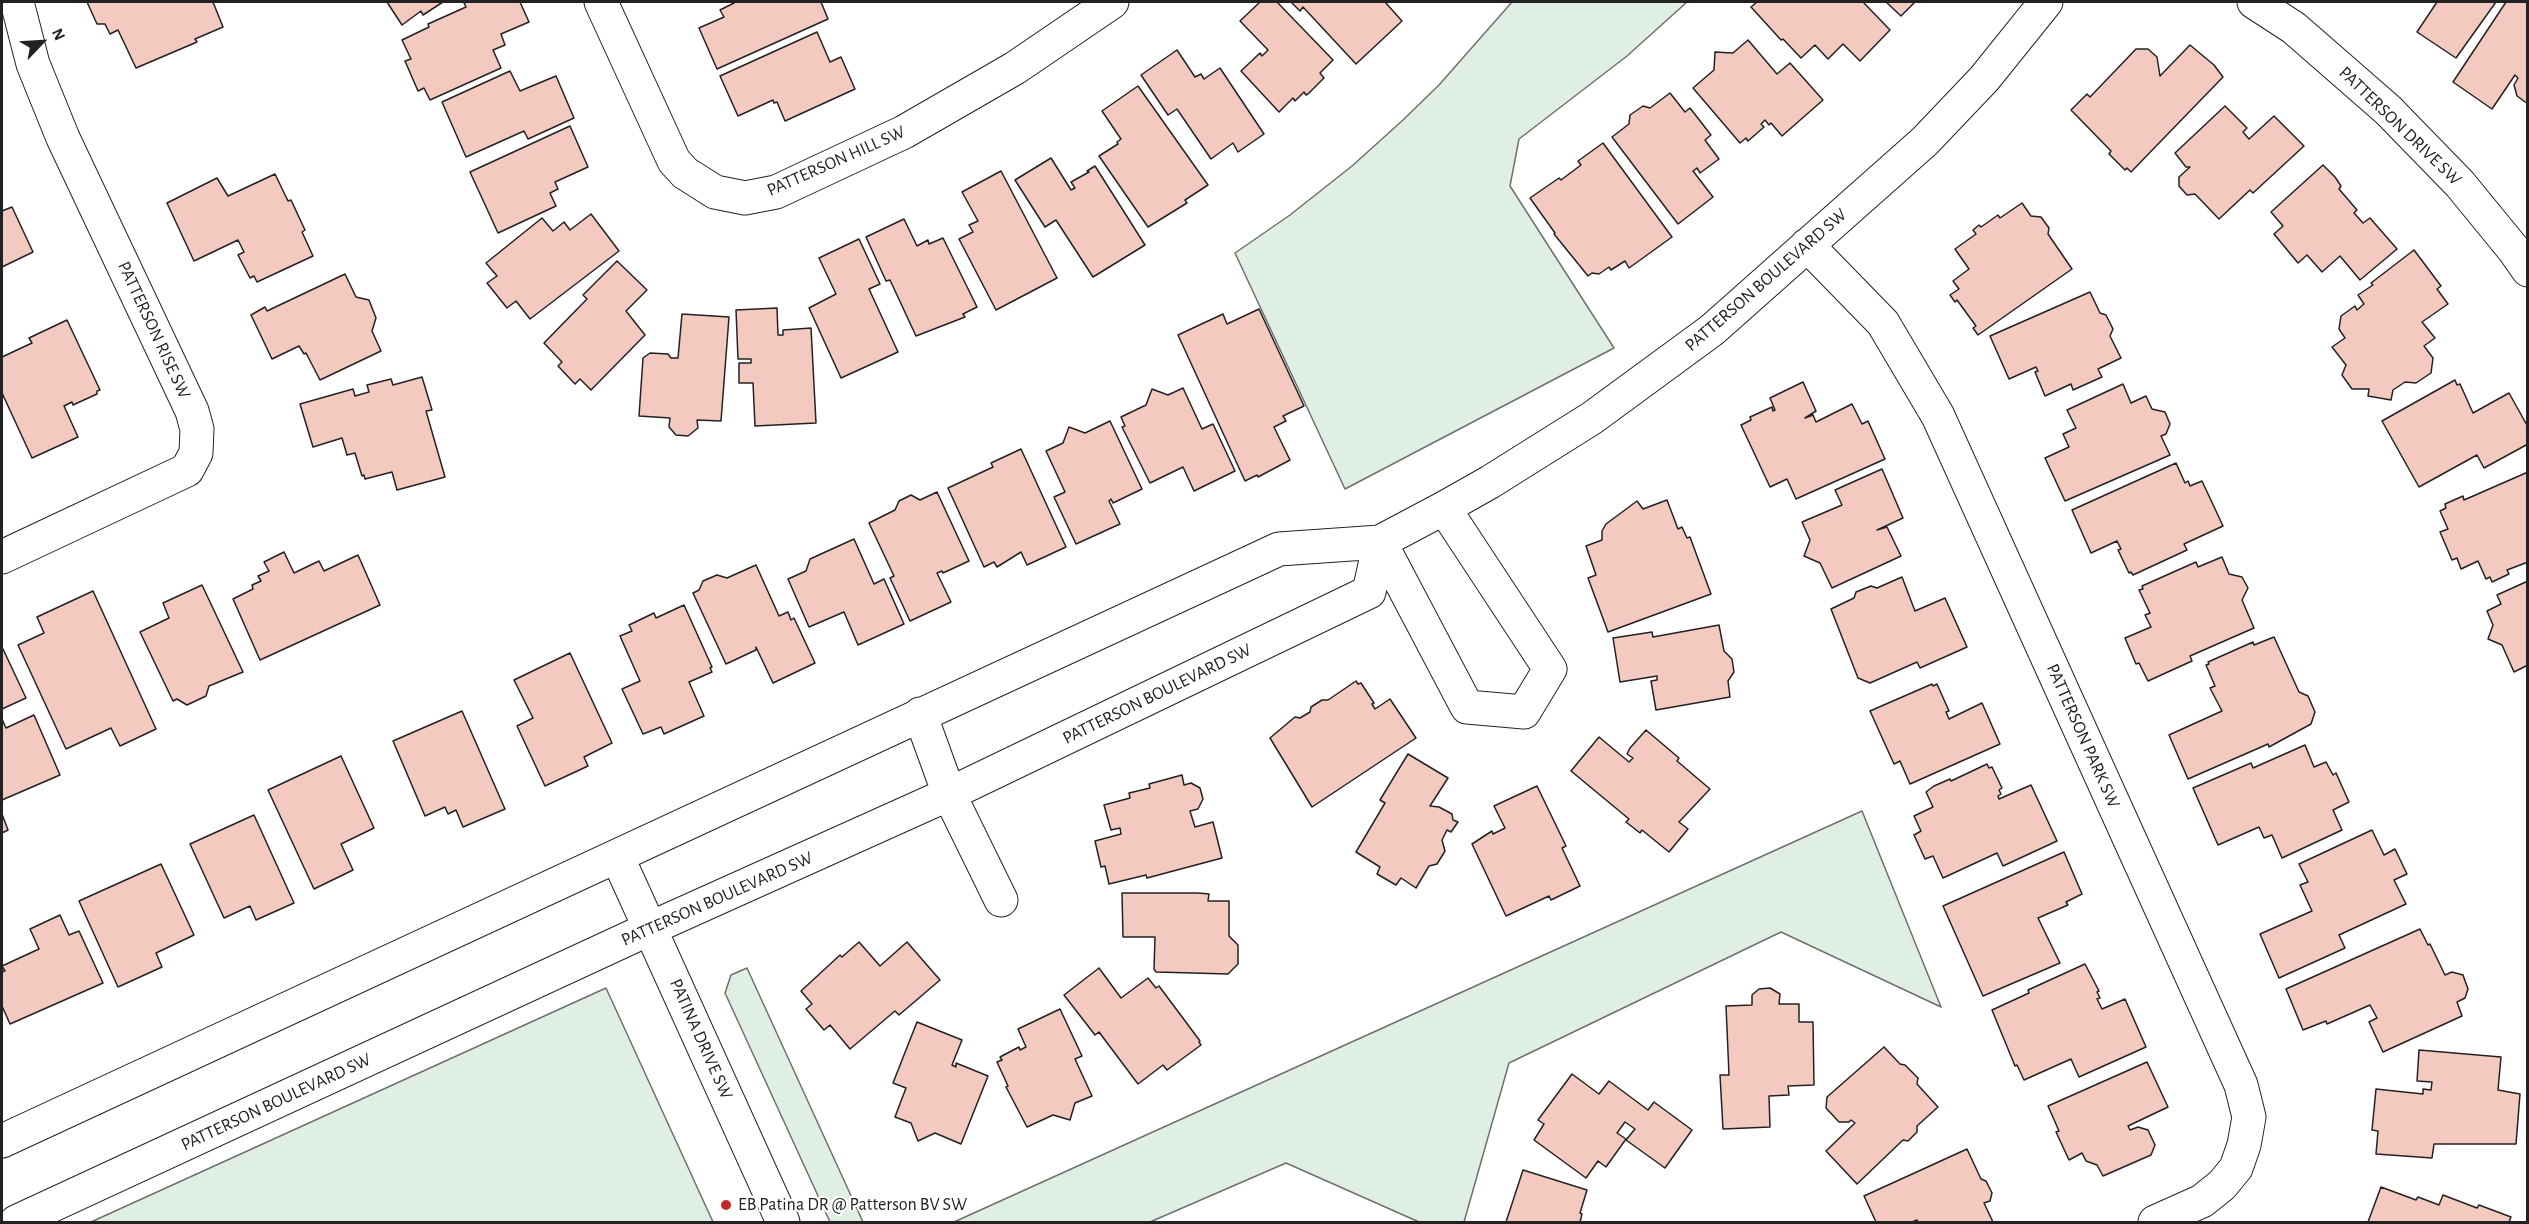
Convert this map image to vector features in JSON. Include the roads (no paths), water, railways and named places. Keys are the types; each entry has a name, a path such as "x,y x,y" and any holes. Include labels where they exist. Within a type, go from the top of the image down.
{"street":[{"name":"PATTERSON RISE SW","path":"2,557 187,470 196,453 197,429 192,411 63,138 33,64 17,2"},
{"name":"PATTERSON HILL SW","path":"601,2 674,161 685,173 715,192 745,198 776,192 904,132 1015,68 1112,2"},
{"name":"PATTERSON BOULEVARD SW","path":"2,1141 1278,549 1380,542 1444,508 1592,418 1712,330 1925,141 1984,79 2046,2"},
{"name":"PATTERSON DRIVE SW","path":"2254,2 2294,28 2388,110 2523,251"},
{"name":"PATTERSON PARK SW","path":"1808,245 1883,323 1938,416 2241,1085 2249,1117 2244,1145 2236,1168 2222,1185 2202,1202 2155,1222"},
{"path":"1380,542 1467,707 1524,712 1550,669 1444,508"},
{"name":"PATTERSON BOULEVARD SW","path":"16,1222 651,928 949,794 1369,592 1380,542"},
{"path":"920,714 949,794 1001,900"},
{"name":"PATINA DRIVE SW","path":"617,856 783,1222"}],"place":[{"name":"EB Patina DR @ Patterson BV SW","path":"726,1205"}]}
